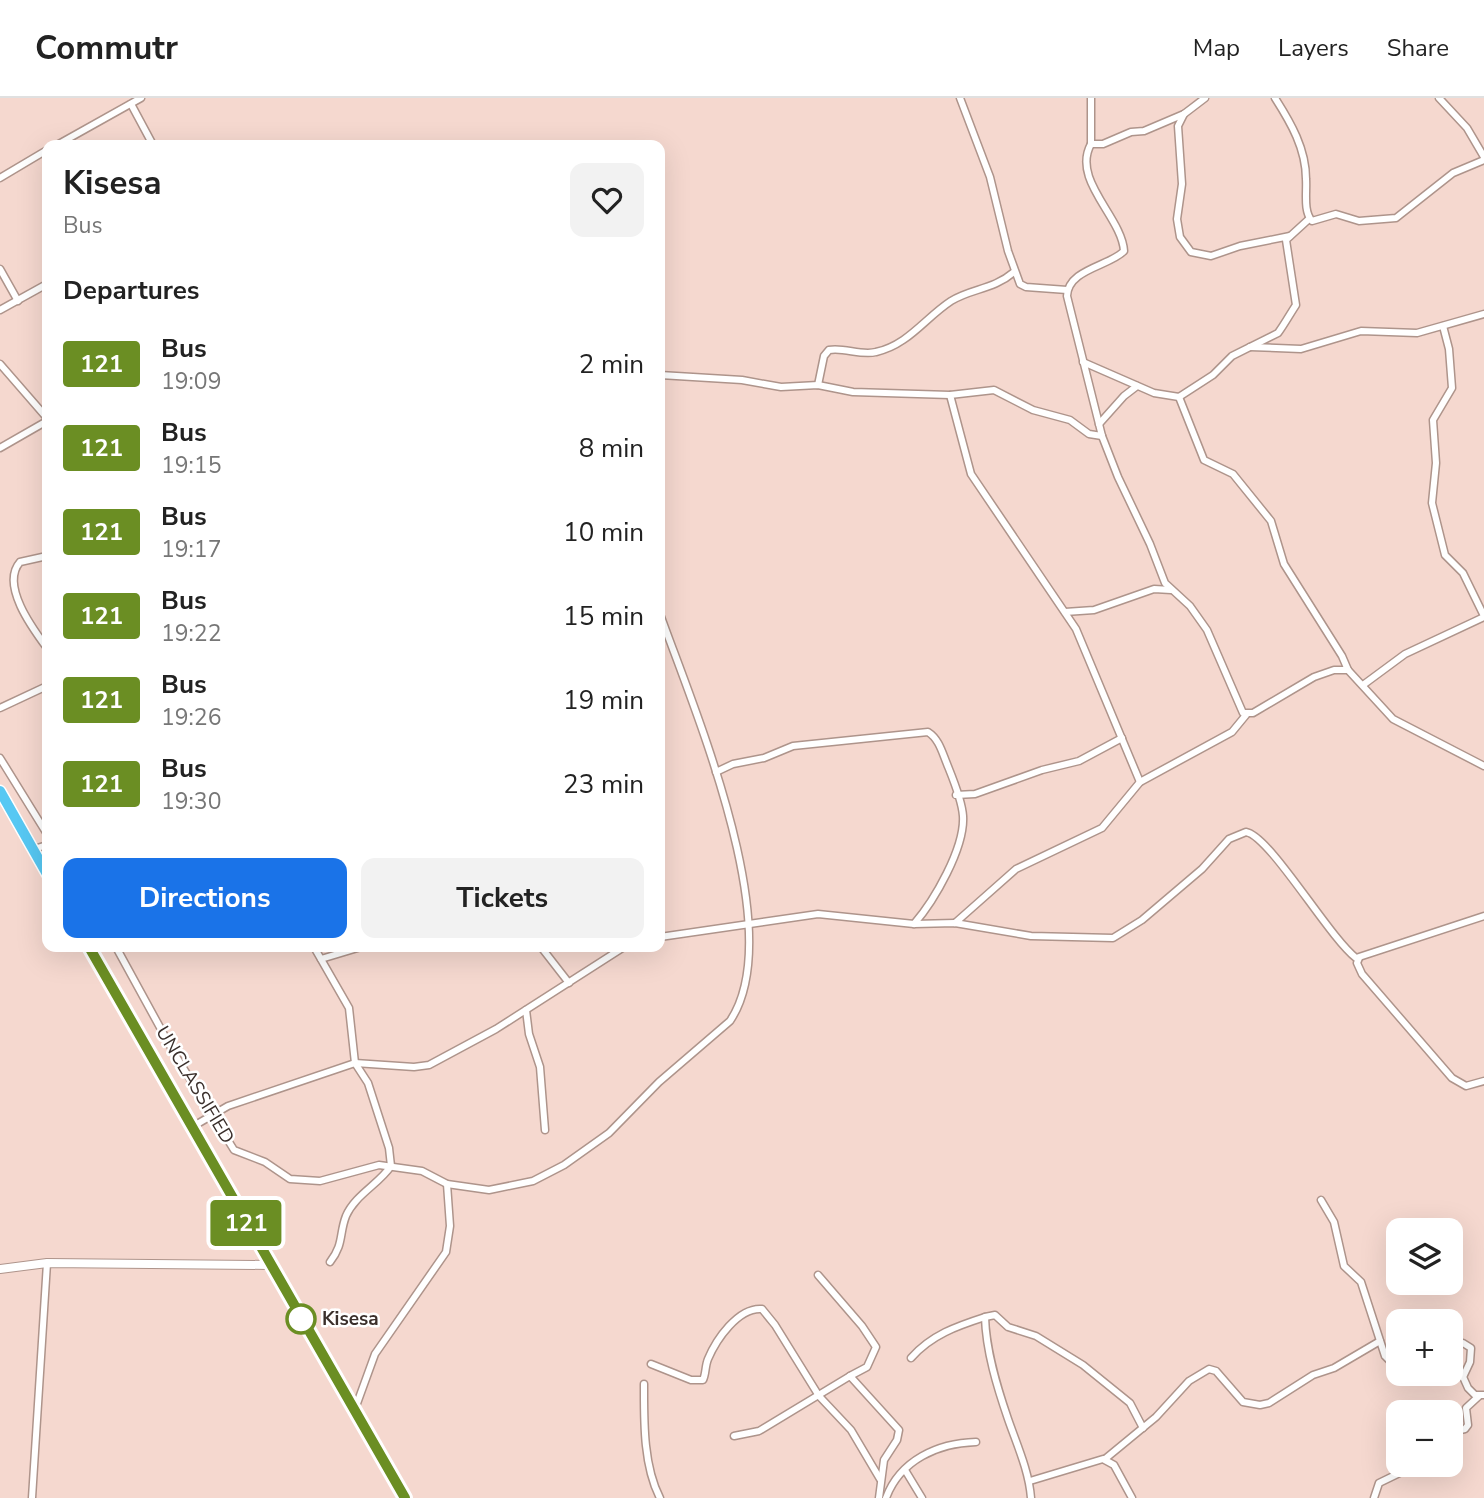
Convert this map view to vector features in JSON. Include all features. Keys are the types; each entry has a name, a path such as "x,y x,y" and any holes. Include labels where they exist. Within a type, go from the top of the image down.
{"highway":[{"path":"0,792 42,865"},
{"path":"92,952 405,1498"}],"street":[{"path":"960,98 990,177 1014,272 1020,284 1026,287 1068,290 1094,265 1124,251 1117,229 1106,214 1093,183 1087,162 1091,144 1091,98"},
{"path":"1091,144 1103,144 1131,132 1144,131 1184,114 1205,98"},
{"path":"1275,98 1303,151 1309,219"},
{"path":"1309,219 1315,222 1336,214 1359,221 1396,218 1453,173 1484,158 1467,128 1439,98"},
{"path":"66,140 136,100 151,140"},
{"path":"1184,114 1178,126 1181,184 1177,219 1181,237 1191,252 1211,256 1240,246 1290,236"},
{"path":"0,178 42,153"},
{"path":"1083,362 1137,386 1179,397 1213,375 1232,356 1278,333 1296,305 1286,240 1309,219"},
{"path":"0,269 18,301"},
{"path":"818,385 824,356 829,350 867,354 888,348 914,334 954,299 992,287 1014,272"},
{"path":"0,310 42,287"},
{"path":"1068,290 1102,436 1161,575 1172,590 1190,606 1207,630 1240,710 1246,715"},
{"path":"1249,347 1301,349 1360,331 1407,334 1484,314"},
{"path":"1363,685 1405,654 1484,616 1463,573 1445,555 1432,503 1436,463 1433,420 1452,388 1450,349 1443,326"},
{"path":"0,363 42,414"},
{"path":"665,375 742,380 781,387 818,385 853,392 950,395 994,390 1033,410 1070,420 1089,434 1102,436"},
{"path":"1099,424 1124,396 1137,386"},
{"path":"950,395 971,474 1076,629 1140,782"},
{"path":"1179,397 1204,460 1233,474 1273,525 1284,564 1348,670 1363,685 1375,703 1393,719 1484,766"},
{"path":"0,447 42,423"},
{"path":"42,557 20,562 13,574 15,604 42,641"},
{"path":"1065,612 1094,610 1154,589 1172,590"},
{"name":"UNCLASSIFIED","path":"119,952 174,1053 234,1150 265,1162 289,1179 320,1181 379,1165 422,1171 447,1184 489,1190 533,1181 564,1165 610,1133 659,1082 730,1021 737,1012 743,989 751,924 738,846 686,681 665,627"},
{"path":"955,923 1016,869 1102,828 1140,782 1232,732 1246,715 1322,673 1348,670"},
{"path":"0,708 42,688"},
{"path":"716,772 733,764 764,758 793,746 928,732 935,736 963,820 953,858 926,911 914,925"},
{"path":"956,795 975,794 1042,770 1079,761 1122,738"},
{"path":"0,758 42,826"},
{"path":"665,936 818,914 914,925 955,923 1031,936 1113,938 1142,920 1202,869 1229,839 1246,832 1261,840 1334,934 1359,958 1484,916"},
{"path":"33,849 42,846"},
{"path":"317,952 349,1008 355,1063 368,1083 389,1148 391,1166 381,1181 358,1199 346,1216 340,1249 330,1262"},
{"path":"321,959 344,952"},
{"path":"545,952 569,983"},
{"path":"192,1127 212,1114 268,1091 355,1063 414,1068 429,1065 526,1010 616,952"},
{"path":"1359,958 1357,965 1362,974 1452,1078 1466,1086 1484,1081"},
{"path":"526,1010 542,1080 545,1130"},
{"path":"355,1409 375,1354 446,1252 450,1226 447,1184"},
{"path":"1321,1200 1334,1222 1344,1266 1361,1282 1386,1356"},
{"path":"32,1498 47,1263"},
{"path":"0,1269 47,1263 269,1265"},
{"path":"734,1436 759,1431 867,1367 876,1347 862,1325 818,1275"},
{"path":"651,1364 691,1380 703,1380 706,1363 729,1326 751,1310 762,1309 775,1325 819,1396 851,1430 880,1479"},
{"path":"911,1358 923,1344 951,1328 995,1315 1002,1318 1009,1327 1036,1336 1083,1365 1130,1403 1143,1428"},
{"path":"985,1317 986,1336 1007,1416 1030,1481 1031,1498"},
{"path":"1030,1481 1105,1459 1143,1428 1189,1381 1209,1369 1216,1371 1243,1402 1260,1405 1269,1403 1313,1375 1334,1368 1380,1341"},
{"path":"1463,1343 1471,1348 1470,1362 1463,1377 1468,1388 1482,1395 1466,1408 1468,1425 1463,1429"},
{"path":"850,1376 899,1430 897,1440 884,1461 879,1498"},
{"path":"644,1384 646,1441 654,1488 660,1498"},
{"path":"886,1498 905,1470 927,1452 976,1442"},
{"path":"1105,1459 1114,1465 1132,1498"},
{"path":"905,1470 922,1498"},
{"path":"1374,1498 1379,1483 1391,1477"}],"bus line":[{"name":"121","path":"92,952 405,1498"}],"place":[{"name":"Kisesa","path":"301,1319"}]}
